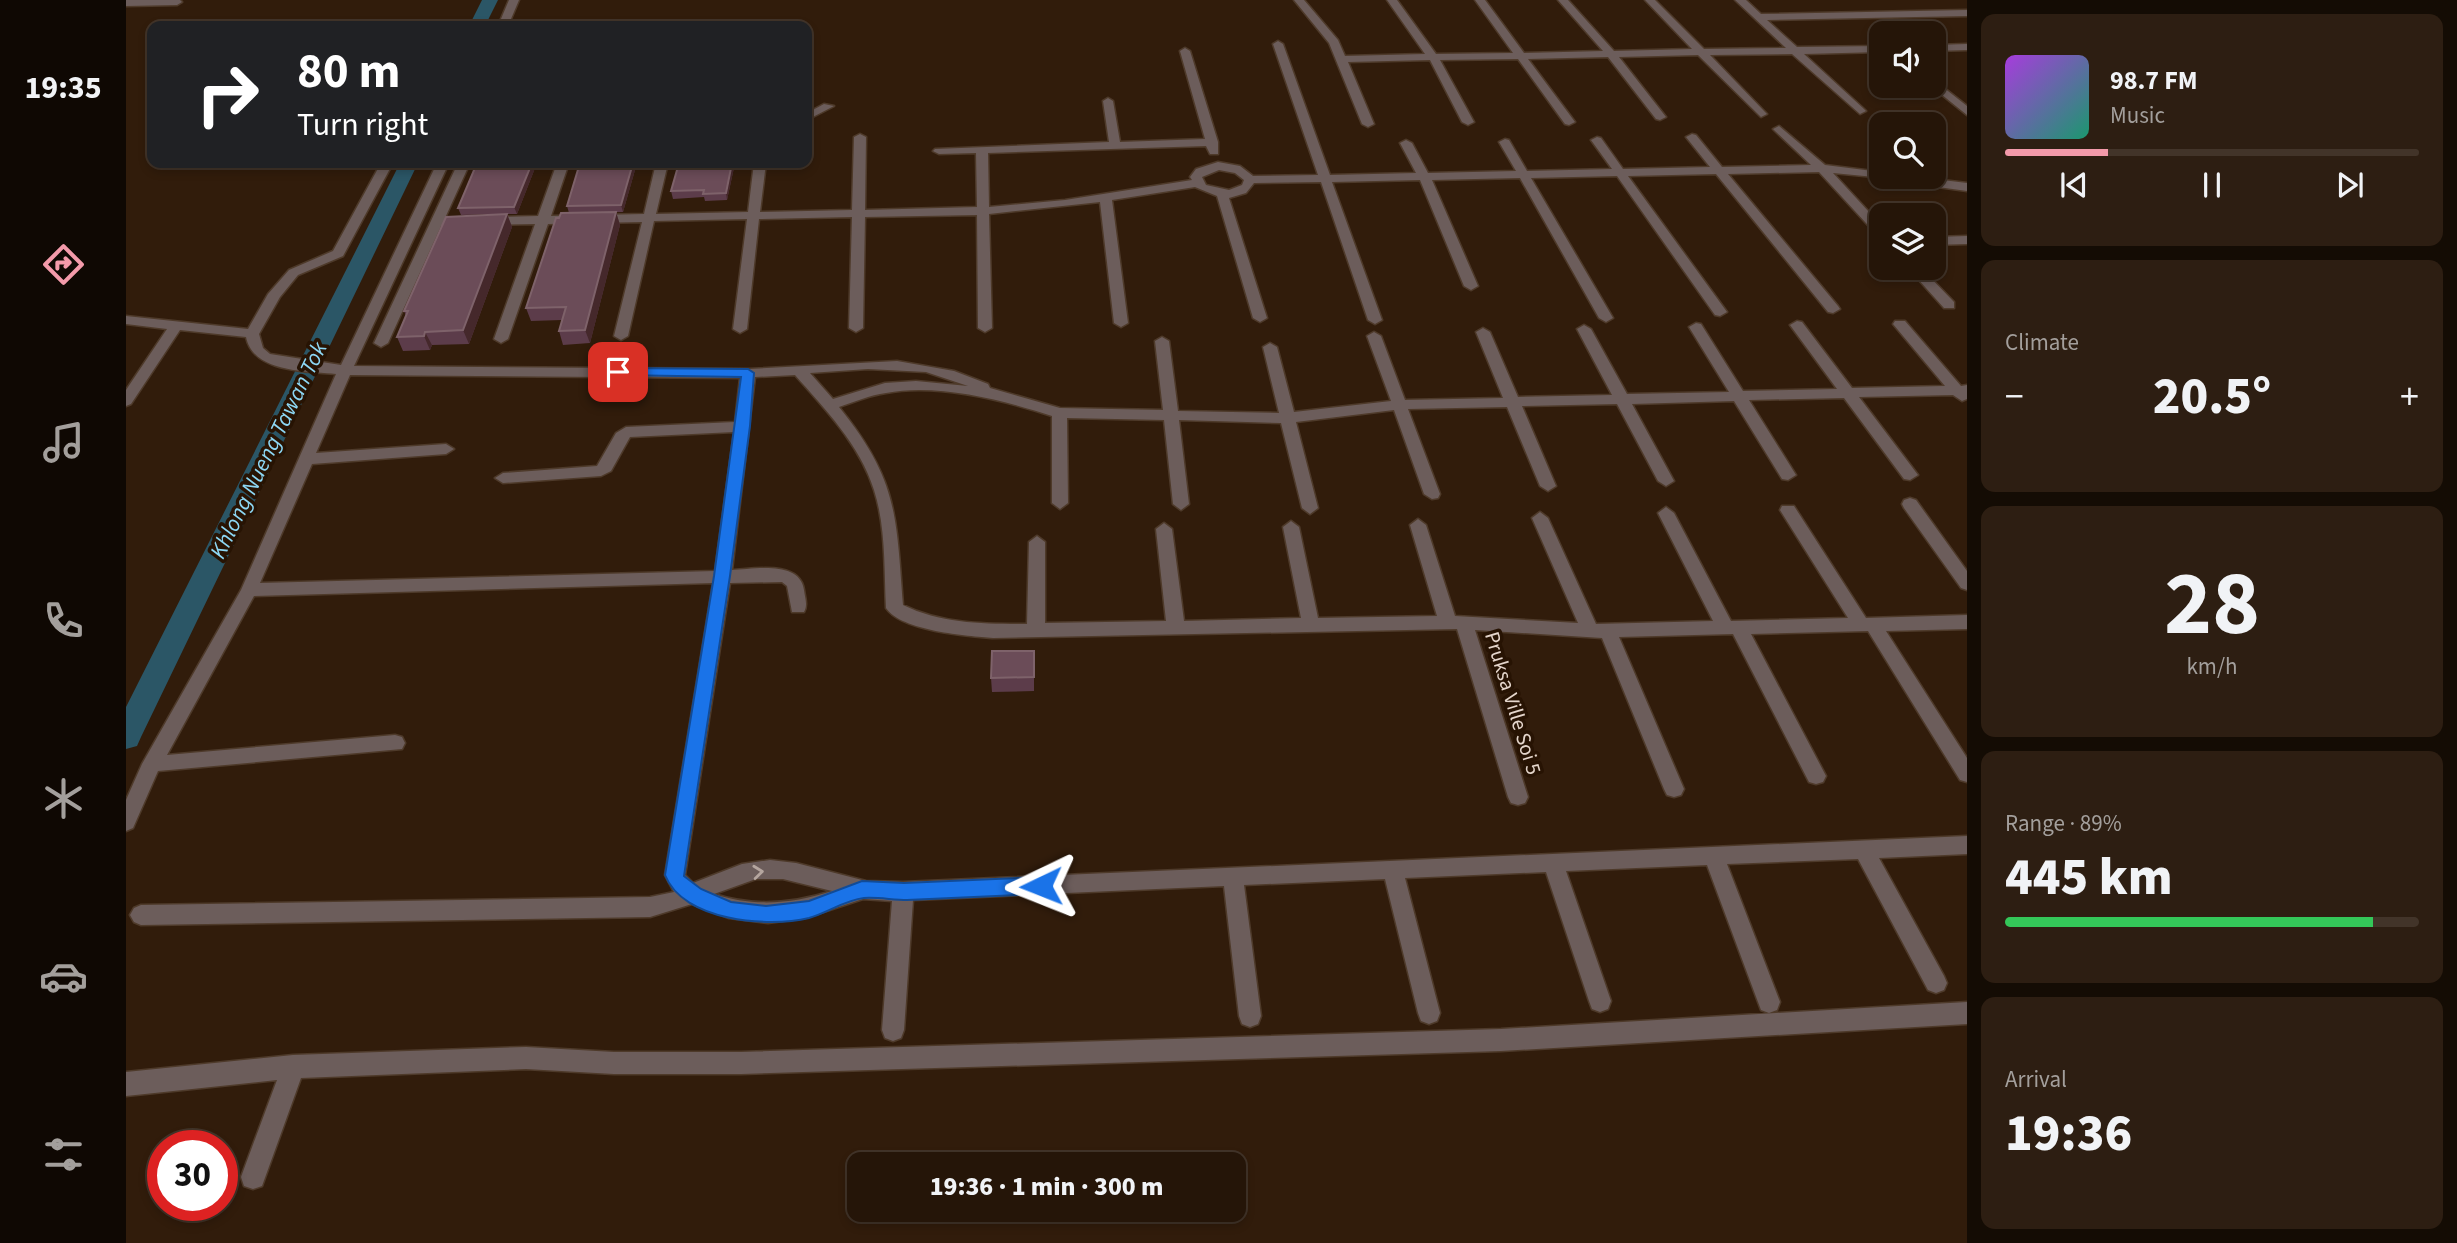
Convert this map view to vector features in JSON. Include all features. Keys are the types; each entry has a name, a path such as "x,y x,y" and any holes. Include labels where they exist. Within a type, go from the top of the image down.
{"street":[{"path":"505,21 514,0"},
{"path":"1299,0 1329,34 1368,124"},
{"path":"1392,0 1434,59 1468,122"},
{"path":"1479,0 1524,57 1569,122"},
{"path":"1563,0 1613,55 1660,117"},
{"path":"1650,0 1761,114"},
{"path":"1740,0 1762,17 1860,111"},
{"path":"1928,0 1948,13"},
{"path":"126,3 177,2"},
{"path":"1844,8 1853,15"},
{"path":"1762,17 1967,13"},
{"path":"1278,44 1375,320"},
{"path":"1946,48 1967,47"},
{"path":"1341,59 1869,49"},
{"path":"1185,51 1217,166"},
{"path":"1946,94 1967,112"},
{"path":"1108,101 1115,145"},
{"path":"812,114 828,106"},
{"path":"1779,129 1822,168 1869,219"},
{"path":"856,328 860,137"},
{"path":"1692,137 1833,309"},
{"path":"1597,140 1720,313"},
{"path":"939,150 1212,142"},
{"path":"1505,142 1606,318"},
{"path":"1406,143 1424,176 1471,286"},
{"path":"982,149 985,328"},
{"path":"1250,180 1249,186 1243,190 1222,194 1206,190 1196,177 1200,172 1217,166 1239,170 1250,180 1822,168 1869,174"},
{"path":"384,168 338,253 332,258 304,266 286,280 252,334 258,354 296,364 415,372 748,373 882,363 932,367 957,374 995,393 1059,413 1171,418 1286,418 1399,405 1849,393 1964,395"},
{"path":"126,822 152,764 249,590 341,368 441,168"},
{"path":"381,343 462,168"},
{"path":"501,339 561,168"},
{"path":"621,336 661,168"},
{"path":"740,329 759,168"},
{"path":"1946,181 1967,187"},
{"path":"439,222 983,211 1107,198 1198,183"},
{"path":"1222,194 1260,318"},
{"path":"1107,198 1121,323"},
{"path":"1946,241 1967,240"},
{"path":"1926,280 1949,304"},
{"path":"126,320 252,334"},
{"path":"1900,324 1964,395"},
{"path":"1797,325 1910,475"},
{"path":"126,401 176,327"},
{"path":"1696,327 1788,475"},
{"path":"1584,329 1666,481"},
{"path":"1483,332 1548,486"},
{"path":"1374,336 1433,494"},
{"path":"1162,341 1181,504"},
{"path":"1270,347 1310,508"},
{"path":"800,371 830,405 874,469 883,492 895,608 917,620 948,628 1036,630 1456,622 1599,631 1967,622"},
{"path":"748,373 722,576 675,875 683,888 695,895 730,910 766,915 809,909 862,890"},
{"path":"830,405 885,388 916,386 995,393"},
{"path":"1059,413 1060,503"},
{"path":"503,478 601,471 608,464 616,442 626,432 743,426"},
{"path":"305,460 446,449"},
{"path":"1910,504 1967,584"},
{"path":"1788,510 1967,774"},
{"path":"1666,513 1816,776"},
{"path":"1541,518 1599,631 1674,789"},
{"name":"Pruksa Ville Soi 5","path":"1418,525 1456,622 1518,797"},
{"path":"1291,527 1311,625"},
{"path":"1164,529 1176,628"},
{"path":"1036,630 1037,542"},
{"path":"249,590 722,576 787,577 795,583 798,607"},
{"path":"152,764 395,744"},
{"path":"141,915 650,907 695,895 727,879 756,870 802,872 862,890 904,891 1967,845"},
{"path":"1864,849 1936,983"},
{"path":"1714,856 1769,1002"},
{"path":"1553,864 1600,1001"},
{"path":"1393,871 1429,1013"},
{"path":"1233,878 1250,1016"},
{"path":"893,1031 904,891"},
{"path":"126,1084 293,1067 526,1058 614,1063 741,1063 1488,1041 1967,1013"},
{"path":"253,1177 293,1067"}],"building":[{"path":"475,168 530,168 514,207 458,208"},
{"path":"578,168 632,168 621,205 567,206"},
{"path":"678,168 731,168 726,193 703,194 704,190 671,191"},
{"path":"616,212 585,330 559,331 566,307 526,308 556,218 559,218 561,213"},
{"path":"507,214 463,330 397,337 408,311 404,311 446,217"},
{"path":"992,651 1034,651 1034,677 991,678"}],"waterway":[{"name":"Khlong Nueng Tawan Tok","path":"480,21 490,0"},
{"name":"Khlong Nueng Tawan Tok","path":"126,737 407,168"}],"route":[{"path":"618,372 748,373 722,576 675,875 677,881 695,895 730,910 766,915 809,909 862,890 1041,886"}]}
